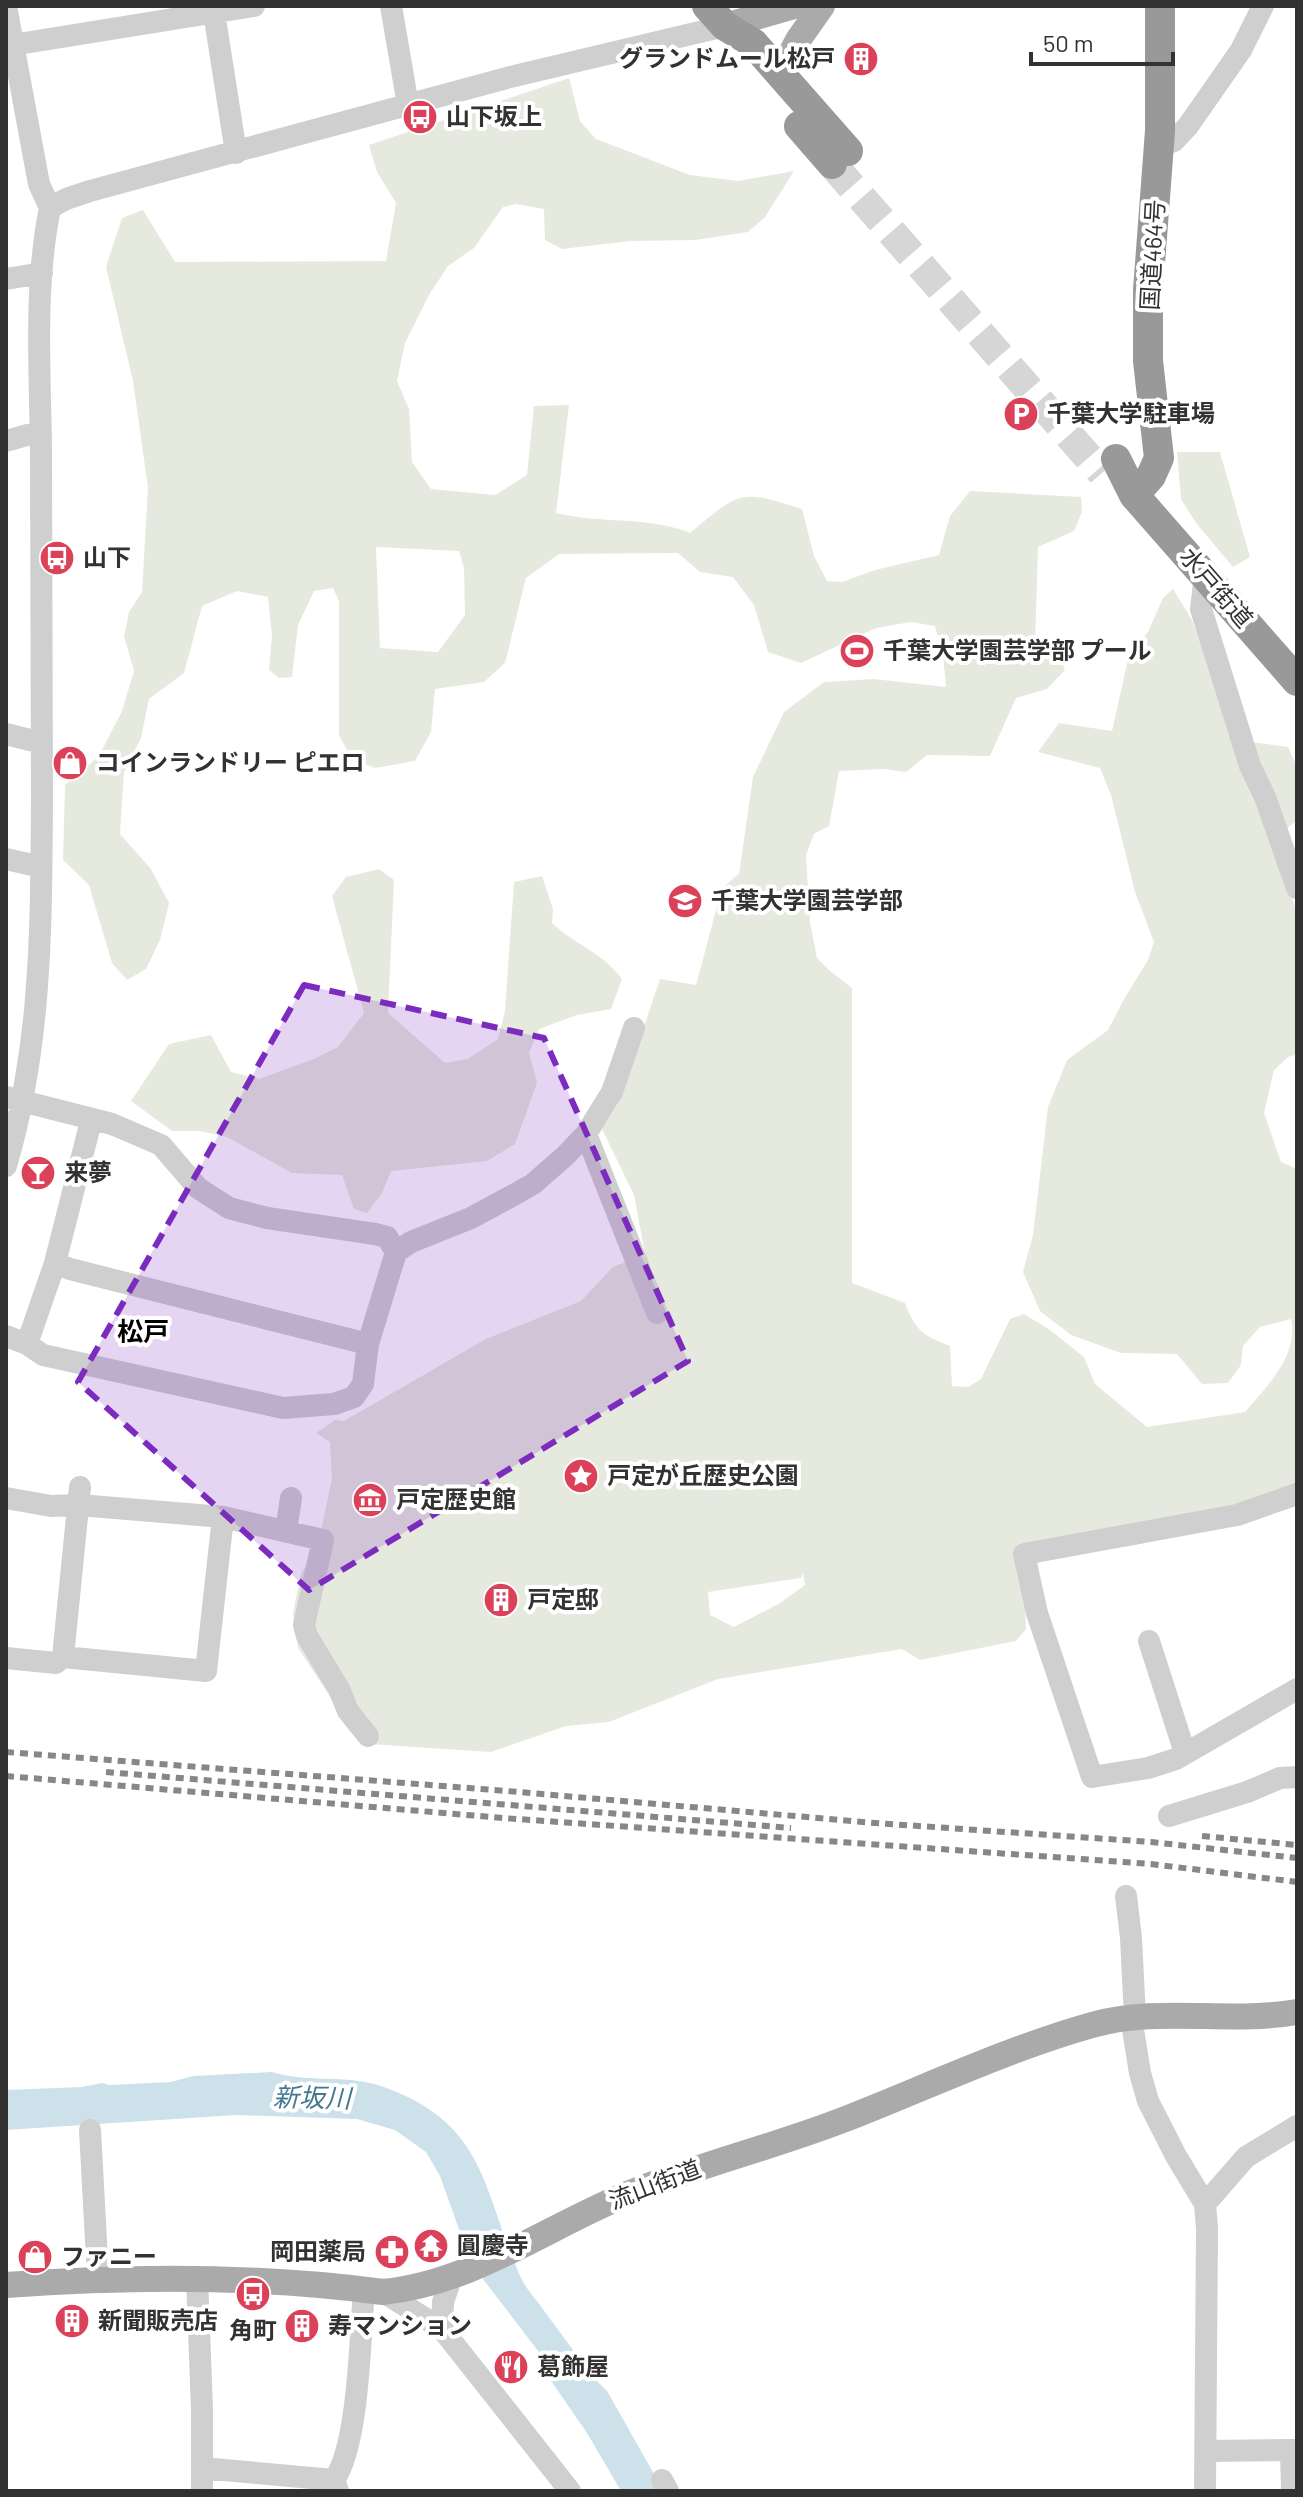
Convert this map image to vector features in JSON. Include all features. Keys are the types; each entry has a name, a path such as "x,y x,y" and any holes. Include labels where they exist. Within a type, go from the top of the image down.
{"highway":[{"name":"国道464号","path":"1134,495 1151,476 1159,458 1148,361 1148,290 1159,146 1160,6"},
{"path":"716,16 753,43 780,74 840,158 735,52 716,16"},
{"name":"水戸街道","path":"1109,466 1297,681"}],"main road":[{"path":"716,16 794,6"},
{"path":"780,74 798,40 822,6"},
{"name":"流山街道","path":"6,2285 98,2278 197,2278 374,2291 464,2272 604,2204 661,2181 820,2128 963,2071 1091,2025 1133,2017 1250,2016 1297,2012"}],"street":[{"path":"6,6 10,45 39,184 50,208 42,273 39,983 15,1099 6,1166"},
{"path":"10,45 212,9 254,6"},
{"path":"391,6 408,105"},
{"path":"1159,146 1174,141 1188,126 1241,50 1263,6"},
{"path":"212,9 236,153"},
{"path":"50,208 90,191 562,64 716,16"},
{"path":"6,279 42,273"},
{"path":"6,441 41,435"},
{"path":"1205,575 1201,609 1250,766 1265,797 1297,888"},
{"path":"6,734 42,743"},
{"path":"6,859 41,867"},
{"path":"6,1336 27,1344 43,1355 283,1408 334,1404 354,1397 363,1384 368,1344 396,1252 411,1242 471,1218 533,1184 586,1134 612,1092 634,1028"},
{"path":"15,1099 112,1124 161,1145 198,1188 218,1204 267,1218 387,1237 396,1252"},
{"path":"27,1344 55,1263 91,1121"},
{"path":"586,1134 657,1313"},
{"path":"55,1263 368,1344"},
{"path":"1297,1494 1237,1515 1024,1554 1037,1613 1092,1777 1148,1768 1176,1759 1297,1689"},
{"path":"6,1498 51,1506 80,1496 223,1517 323,1540 304,1625 348,1711 368,1736"},
{"path":"6,1658 56,1663 63,1657 80,1496"},
{"path":"286,1531 291,1498"},
{"path":"63,1657 206,1671 223,1517"},
{"path":"1149,1641 1185,1753"},
{"path":"1169,1816 1236,1801 1280,1778 1297,1777"},
{"path":"1126,1896 1131,1938 1133,2017 1140,2073 1148,2101 1205,2204 1205,2491"},
{"path":"1205,2204 1246,2157 1297,2126"},
{"path":"90,2130 98,2278"},
{"path":"442,2329 443,2302 464,2272"},
{"path":"197,2278 202,2491"},
{"path":"202,2468 336,2486 350,2440 374,2291 442,2329 570,2491"},
{"path":"1206,2451 1294,2450 1292,2491"}],"highlighted area":[{"path":"304,985 544,1038 688,1361 309,1590 78,1382"}],"shaded area":[{"path":"569,78 580,121 596,139 690,175 738,181 794,171 765,217 748,232 696,240 631,241 562,249 545,240 544,209 516,204 503,207 474,248 448,266 429,295 405,343 397,381 409,409 412,462 431,489 495,495 527,475 534,406 569,405 556,513 658,524 690,533 731,502 742,498 765,498 802,509 814,556 827,581 842,582 875,570 939,555 950,516 970,491 1081,497 1082,512 1074,531 1038,547 1035,643 1057,651 1065,670 1047,689 1016,698 990,756 927,755 906,772 884,769 839,771 829,826 814,834 806,855 810,922 817,958 852,988 852,1283 905,1303 921,1331 950,1346 952,1386 968,1387 981,1379 1010,1319 1024,1314 1084,1357 1095,1384 1147,1427 1245,1412 1286,1357 1292,1332 1291,1319 1260,1327 1243,1346 1241,1365 1228,1383 1202,1384 1177,1354 1121,1353 1071,1335 1040,1311 1023,1272 1033,1235 1048,1107 1067,1060 1108,1030 1148,960 1154,942 1135,892 1111,795 1100,768 1038,752 1059,723 1112,731 1129,655 1148,632 1163,598 1173,589 1192,620 1237,740 1288,747 1297,767 1297,821 1274,837 1297,914 1297,1054 1288,1057 1274,1070 1264,1113 1281,1162 1297,1169 1297,1494 1223,1527 1130,1546 1061,1555 1037,1563 1024,1574 1026,1629 1016,1641 920,1660 902,1649 718,1679 609,1722 566,1726 491,1752 369,1744 354,1733 298,1648 293,1613 301,1574 323,1536 321,1531 332,1479 330,1442 316,1433 335,1420 344,1421 486,1339 581,1301 613,1267 645,1254 634,1195 602,1129 618,1104 660,979 696,985 722,888 739,874 753,777 784,712 824,682 874,679 946,687 943,655 935,626 911,622 876,628 801,663 768,652 754,605 733,577 700,572 678,553 559,554 526,578 505,663 484,682 435,689 431,732 415,761 375,768 352,759 339,735 339,601 333,588 314,591 298,625 292,677 279,678 269,670 272,636 268,597 237,591 202,606 184,673 149,699 141,738 124,772 120,834 151,869 169,903 160,940 146,969 127,980 112,963 89,885 63,860 65,785 99,756 122,711 134,671 124,636 129,612 142,592 148,488 133,381 106,267 122,218 143,210 175,262 386,261 396,203 377,172 369,145","holes":["376,547 459,551 464,568 465,615 438,652 380,648","803,1573 805,1585 780,1603 734,1627 710,1615 708,1592 801,1578"]},
{"path":"1177,452 1220,452 1250,557 1233,567 1196,523 1181,499"},
{"path":"379,869 394,880 388,1013 445,1063 468,1059 498,1039 505,1011 514,882 542,876 553,909 552,923 598,955 622,979 611,1009 577,1015 539,1029 529,1053 537,1083 515,1144 487,1161 391,1171 382,1193 367,1213 354,1209 342,1175 292,1173 227,1137 200,1131 172,1131 131,1101 169,1044 211,1035 231,1072 259,1079 338,1047 364,1013 332,896 346,877"}],"water":[{"name":"新坂川","path":"272,2072 367,2082 416,2101 443,2119 462,2140 476,2163 523,2282 593,2377 607,2391 658,2481 660,2491 621,2491 587,2433 547,2375 545,2360 483,2279 464,2243 440,2176 426,2152 395,2130 357,2119 236,2115 6,2130 6,2090 171,2082 193,2076"}],"tunnel":[{"path":"832,164 1102,473"}],"railway":[{"path":"6,1752 875,1823 1151,1842 1297,1858"},
{"path":"106,1772 791,1828"},
{"path":"6,1776 503,1818 1151,1864 1297,1882"},
{"path":"1202,1836 1297,1845"}],"place":[{"name":"グランドムール松戸","path":"861,59"},
{"name":"山下坂上","path":"420,117"},
{"name":"千葉大学駐車場","path":"1021,414"},
{"name":"山下","path":"57,558"},
{"name":"千葉大学園芸学部 プール","path":"857,651"},
{"name":"コインランドリー ピエロ","path":"70,763"},
{"name":"千葉大学園芸学部","path":"685,901"},
{"name":"来夢","path":"38,1173"},
{"name":"戸定が丘歴史公園","path":"581,1476"},
{"name":"戸定歴史館","path":"370,1500"},
{"name":"戸定邸","path":"501,1600"},
{"name":"圓慶寺","path":"431,2246"},
{"name":"岡田薬局","path":"392,2252"},
{"name":"ファニー","path":"35,2257"},
{"name":"角町","path":"253,2294"},
{"name":"新聞販売店","path":"72,2321"},
{"name":"寿マンション","path":"302,2326"},
{"name":"葛飾屋","path":"511,2367"}],"district":[{"name":"松戸","path":"143,1332"}]}
